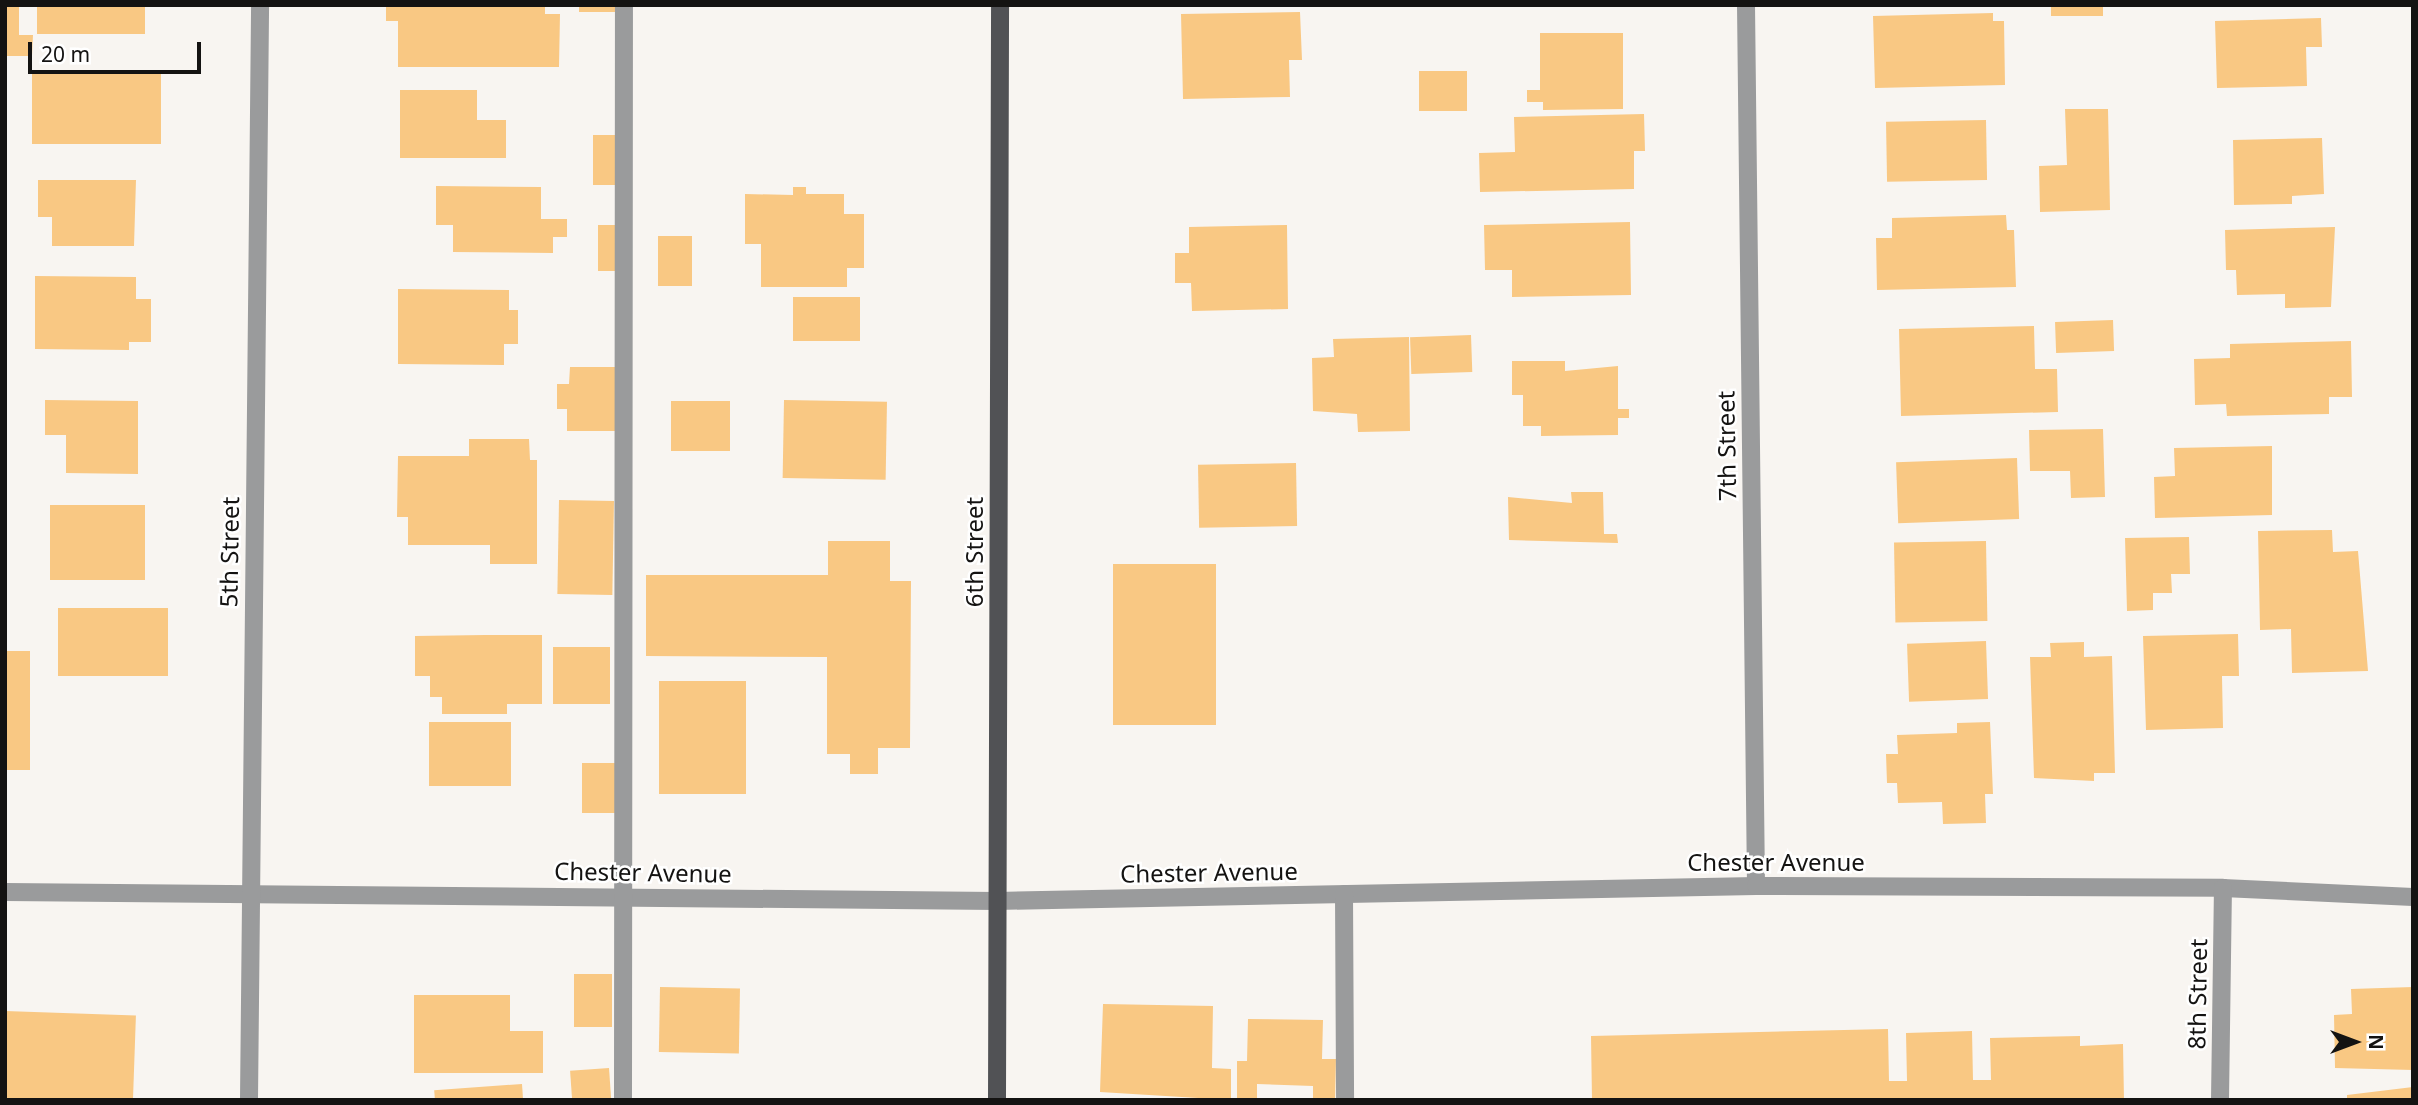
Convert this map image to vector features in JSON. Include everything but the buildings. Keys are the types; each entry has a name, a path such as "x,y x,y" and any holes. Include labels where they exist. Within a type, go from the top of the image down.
{"main road":[{"name":"6th Street","path":"997,1100 1000,5"}],"street":[{"name":"5th Street","path":"250,1100 260,5"},
{"path":"623,1100 624,5"},
{"name":"7th Street","path":"1746,5 1756,886"},
{"name":"Chester Avenue","path":"5,892 250,891 997,901 1756,886 2223,888 2413,897"},
{"name":"8th Street","path":"2220,1100 2223,888"},
{"path":"1344,894 1345,1100"}]}
